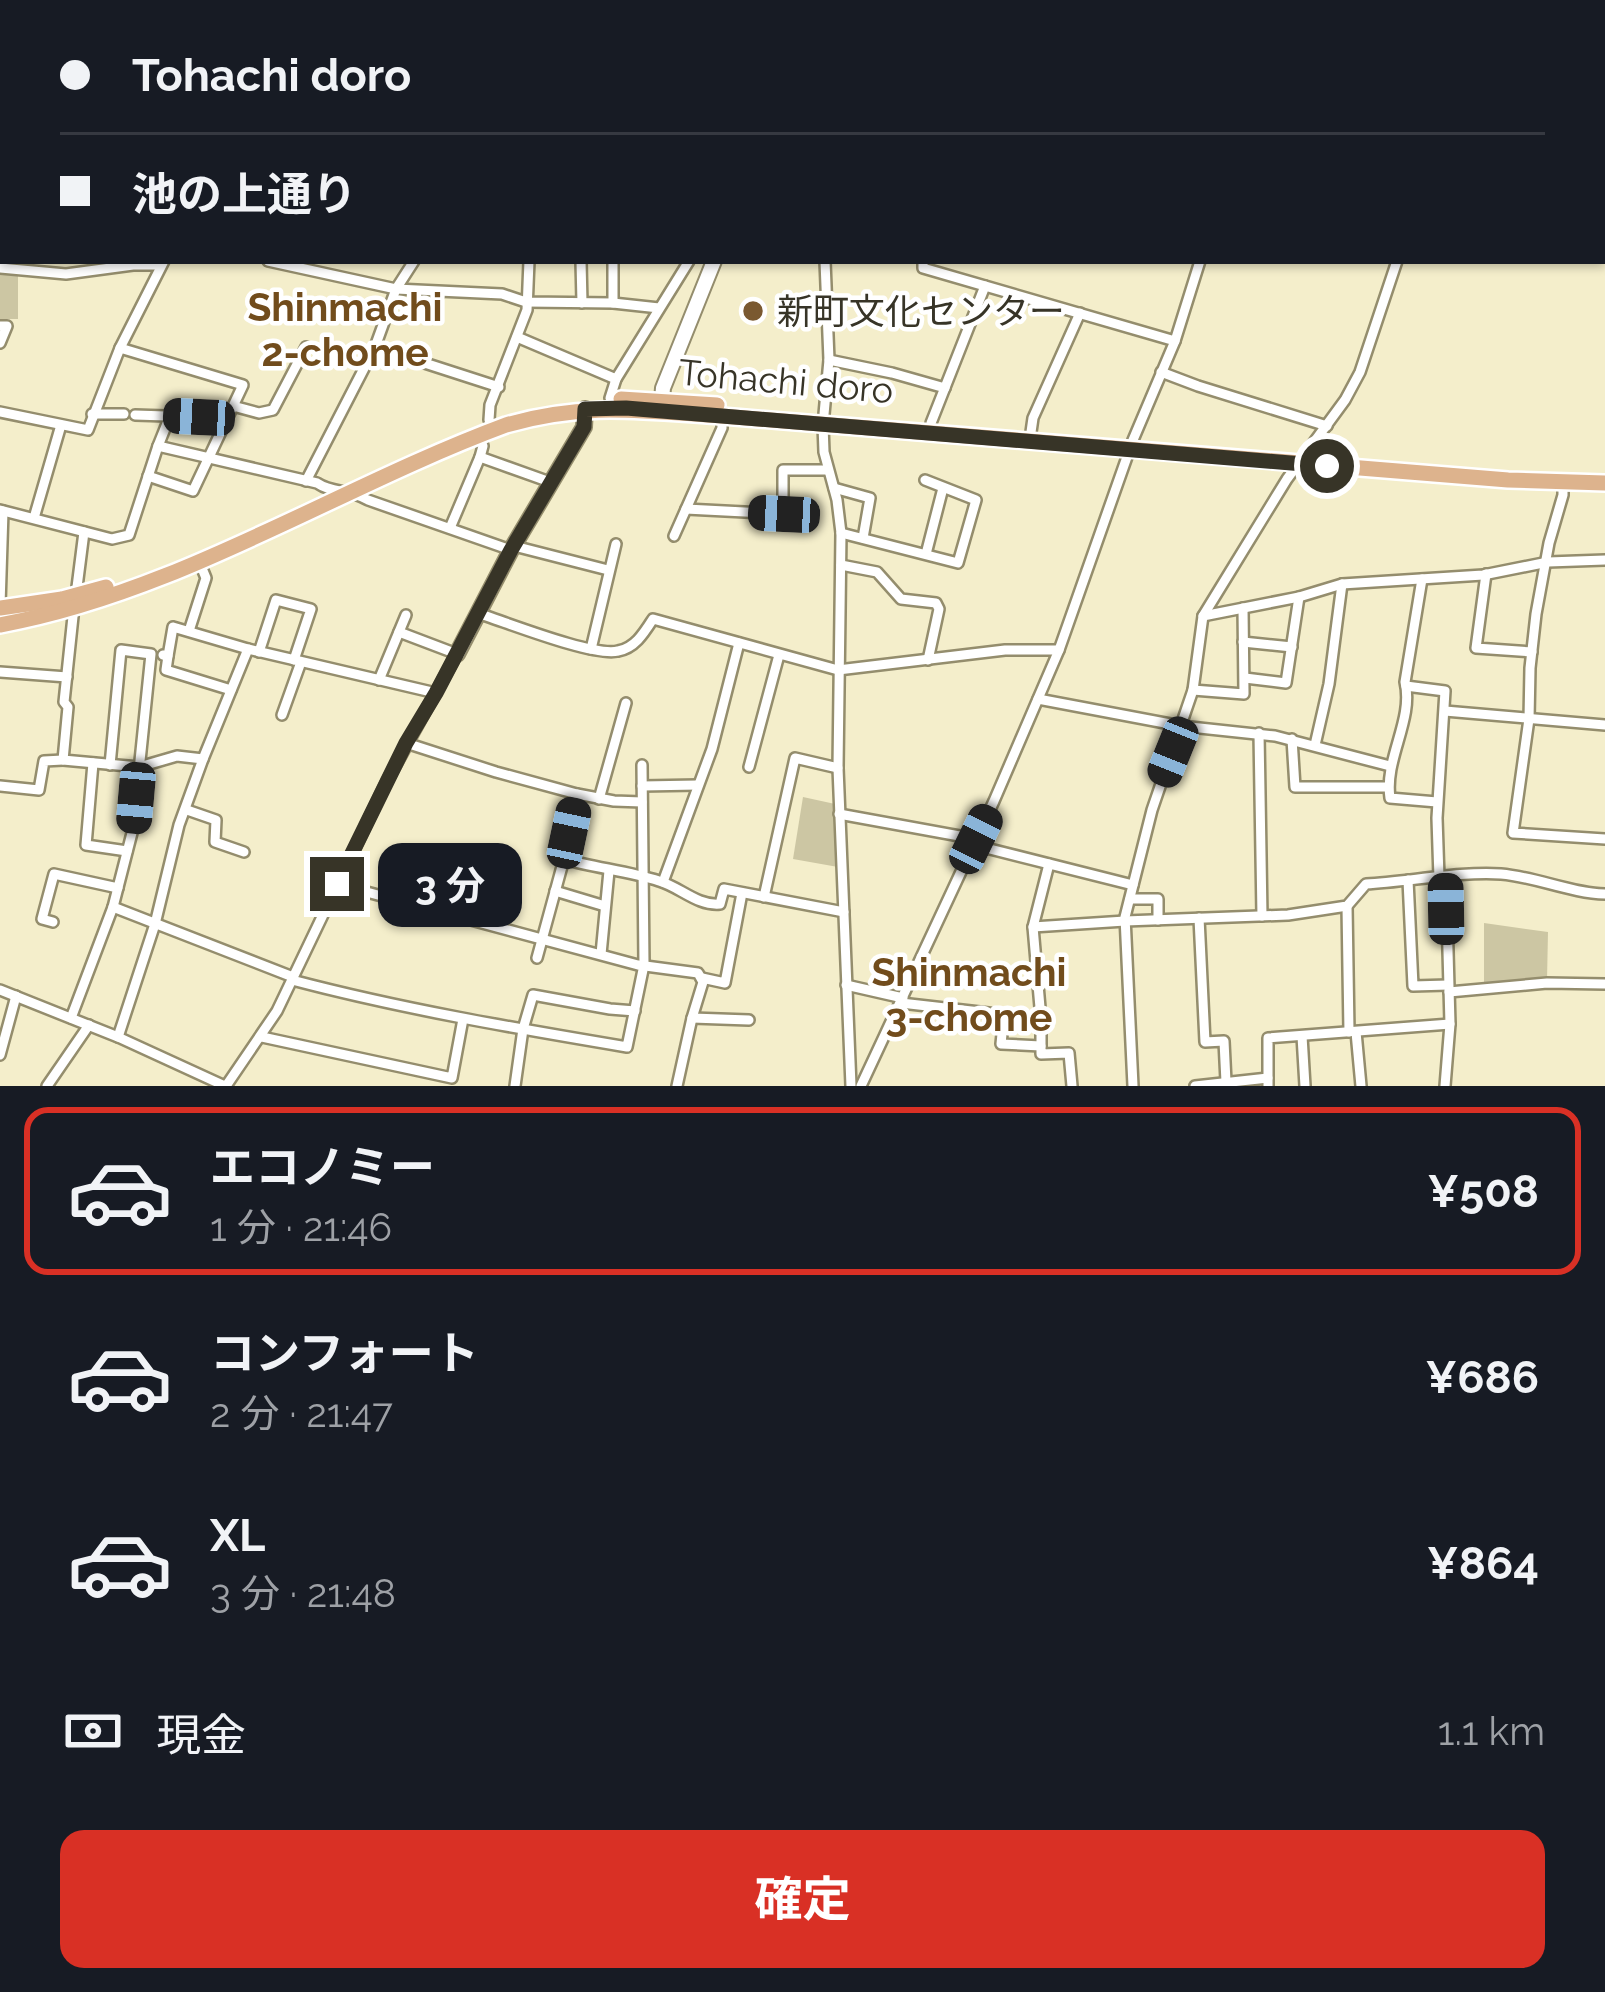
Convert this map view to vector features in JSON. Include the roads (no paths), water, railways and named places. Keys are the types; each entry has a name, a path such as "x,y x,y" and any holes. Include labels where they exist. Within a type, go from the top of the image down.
{"main road":[{"name":"Tohachi doro","path":"0,625 160,567 333,490 549,404 610,398 722,416 932,423 1131,445"},
{"name":"Tohachi doro","path":"0,607 119,593 354,492 484,428 585,409 662,406 1302,459"},
{"path":"1302,459 1563,483 1605,482"},
{"path":"1508,475 1605,473"}],"street":[{"path":"0,268 41,274 148,264"},
{"path":"0,412 88,430 120,348 162,264"},
{"path":"282,264 396,289 659,308"},
{"path":"305,481 412,264"},
{"path":"451,528 480,458 490,405 527,310 529,264"},
{"path":"581,264 582,302"},
{"path":"613,264 613,303"},
{"path":"610,398 616,379 687,264"},
{"path":"662,406 667,375 714,264"},
{"path":"825,264 829,360 824,420 828,470 842,533 838,768 850,1086"},
{"path":"923,264 923,268 1174,341"},
{"path":"861,1086 1059,650 1199,264"},
{"path":"1133,1086 1125,920 1152,810 1192,690 1203,616 1360,372 1396,264"},
{"path":"932,423 985,286"},
{"path":"1030,432 1080,313"},
{"path":"0,326 7,326 0,343"},
{"path":"518,338 616,379"},
{"path":"233,406 259,413 273,410 306,347"},
{"path":"375,347 499,387"},
{"path":"120,348 243,385 193,491 148,476"},
{"path":"829,360 945,388"},
{"path":"1161,372 1327,426"},
{"path":"0,990 225,1086 262,1036 293,978 406,743 584,427 585,409"},
{"path":"92,414 228,418"},
{"path":"0,607 2,511 112,539 129,535 170,416"},
{"path":"674,536 722,428 722,416"},
{"path":"34,518 62,425"},
{"path":"158,446 354,492 512,548 608,570"},
{"path":"480,458 550,482"},
{"path":"686,508 784,514 783,470 828,470"},
{"path":"842,533 958,563 976,500 926,480"},
{"path":"1563,483 1536,614 1514,832 1605,839"},
{"path":"834,488 870,498 863,538"},
{"path":"926,554 943,488"},
{"path":"63,760 68,706 64,702 84,532"},
{"path":"591,649 616,544"},
{"path":"1203,616 1342,584 1605,560"},
{"path":"189,631 206,578 199,561"},
{"path":"841,565 877,572 901,599 936,603 928,660"},
{"path":"1486,574 1476,648 1532,652"},
{"path":"1422,579 1388,787 1390,798 1437,802"},
{"path":"1315,745 1329,684 1342,584"},
{"path":"1245,678 1286,683 1299,597"},
{"path":"118,1037 155,924 179,825 231,690 276,600 311,609 282,715"},
{"path":"1192,690 1244,694 1243,608"},
{"path":"477,613 591,649 622,651 640,639 653,619 838,670 1005,650 1059,650"},
{"path":"379,680 406,615"},
{"path":"231,690 166,670 173,627 436,693"},
{"path":"400,632 457,654"},
{"path":"1243,641 1292,647"},
{"path":"663,881 712,749 739,643"},
{"path":"110,765 121,650 168,656"},
{"path":"71,1018 113,907 133,830 152,654"},
{"path":"749,767 779,655"},
{"path":"0,672 67,676"},
{"path":"1406,686 1445,691 1437,802 1449,988 1445,1086"},
{"path":"1038,699 1181,726 1258,733 1390,766"},
{"path":"599,799 626,703"},
{"path":"1445,712 1605,725"},
{"path":"1258,733 1262,916"},
{"path":"1292,740 1295,787 1388,787"},
{"path":"406,743 578,794 642,802"},
{"path":"0,786 40,790 44,761 139,767 177,756 203,759"},
{"path":"764,897 795,758 838,768"},
{"path":"93,763 86,844 128,851"},
{"path":"113,907 293,978 356,997 627,1047 644,965 641,765"},
{"path":"642,786 698,785"},
{"path":"536,958 578,794"},
{"path":"187,809 216,820 215,842 244,852"},
{"path":"839,814 975,842 1133,885"},
{"path":"564,860 663,881 681,894 712,905 720,904 724,889 844,911"},
{"path":"1049,864 1033,927 1041,1054 1069,1053 1072,1086"},
{"path":"601,954 609,871"},
{"path":"53,922 42,919 54,874 118,887"},
{"path":"1033,927 1288,915 1347,906 1366,884 1499,874 1605,894"},
{"path":"1408,880 1413,986 1605,984"},
{"path":"337,884 725,982 742,893"},
{"path":"555,891 605,906"},
{"path":"1130,899 1158,899 1158,920"},
{"path":"1347,906 1352,1032 1360,1086"},
{"path":"1198,918 1205,1042 1224,1041 1226,1082"},
{"path":"677,1086 702,978"},
{"path":"846,986 902,1001 1041,1018"},
{"path":"515,1086 523,1029 536,994 634,1011"},
{"path":"0,1055 16,996"},
{"path":"1004,1014 1000,1044 1041,1046"},
{"path":"692,1018 749,1020"},
{"path":"262,1036 452,1078 463,1019"},
{"path":"1195,1086 1268,1082 1268,1038 1450,1024"},
{"path":"47,1086 88,1025"},
{"path":"1302,1036 1305,1086"}],"place":[{"name":"新町文化センター","path":"753,311"}],"district":[{"name":"Shinmachi 2-chome","path":"345,330"},
{"name":"Shinmachi 3-chome","path":"969,994"}]}
